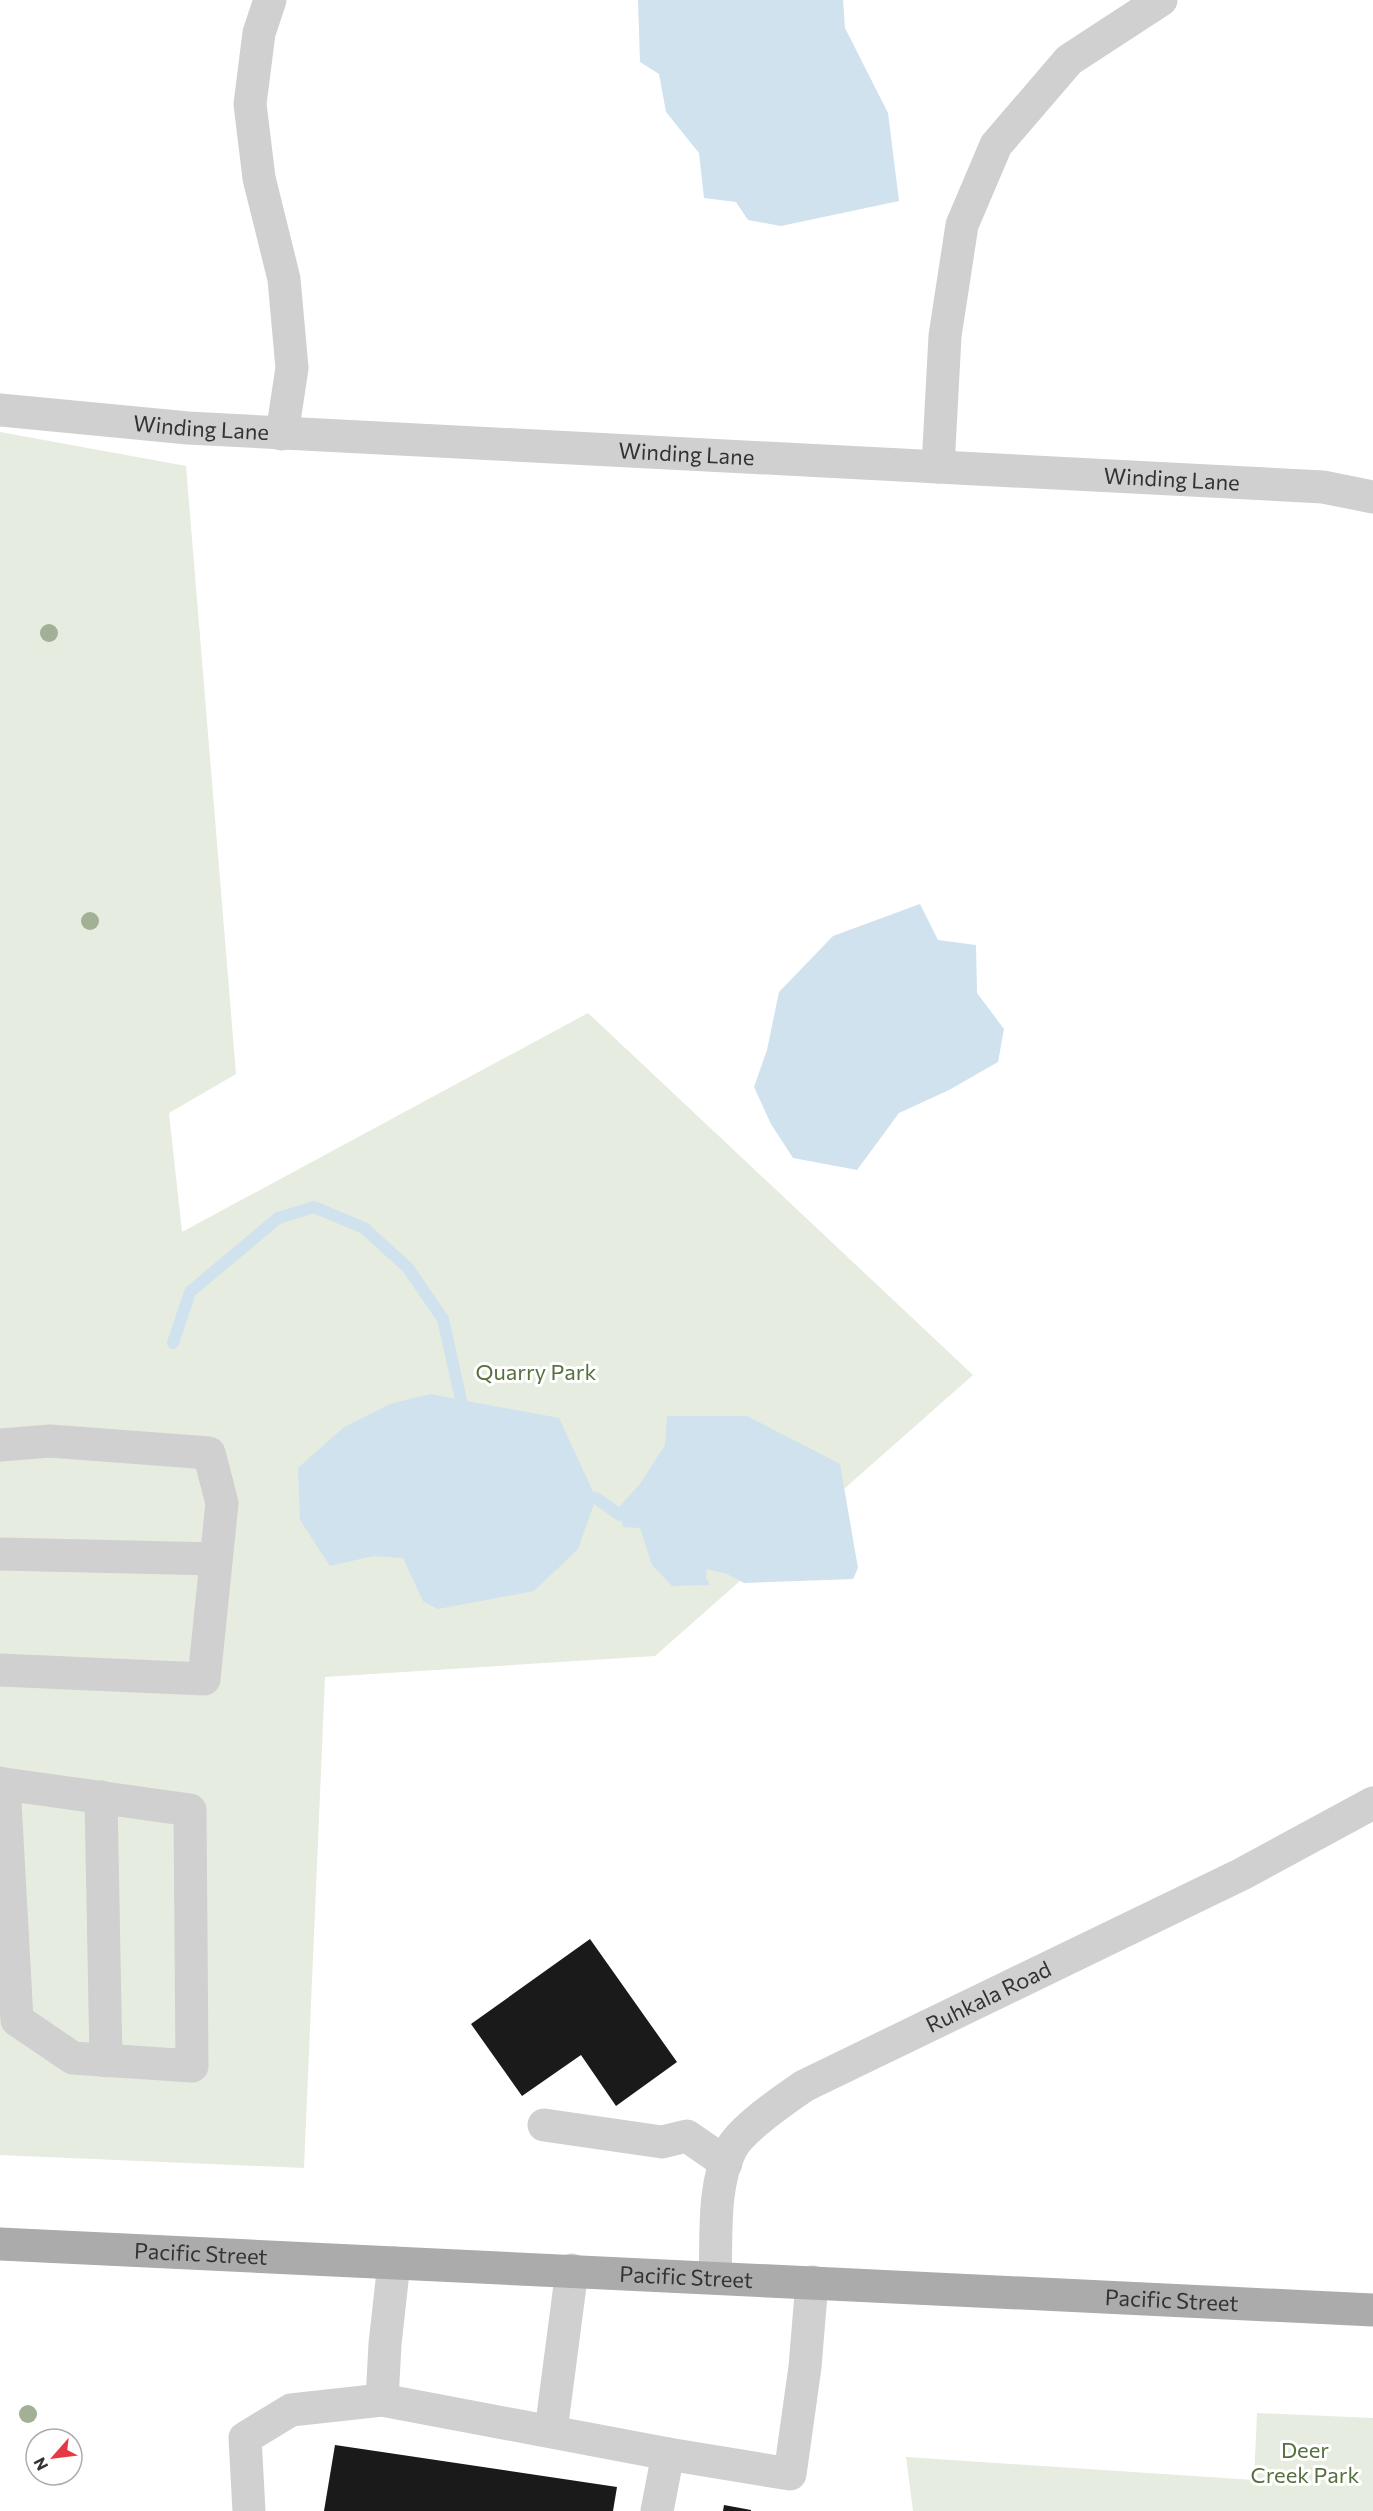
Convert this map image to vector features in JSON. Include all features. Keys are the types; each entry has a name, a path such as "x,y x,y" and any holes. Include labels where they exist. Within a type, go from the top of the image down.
{"main road":[{"name":"Pacific Street","path":"0,2244 1373,2310"}],"street":[{"path":"270,0 259,33 250,104 259,178 284,279 292,368 282,434"},
{"path":"938,467 945,336 962,225 996,145 1069,60 1161,0"},
{"name":"Winding Lane","path":"0,410 188,428 282,434 1323,487 1373,497"},
{"path":"0,1445 50,1441 208,1453 222,1503 204,1679 0,1670"},
{"path":"0,1554 216,1559"},
{"path":"2,1783 190,1810 192,2066 73,2058 17,2020 2,1783"},
{"path":"101,1797 106,2061"},
{"name":"Ruhkala Road","path":"715,2277 718,2197 732,2147 760,2118 804,2086 1242,1874 1373,1803"},
{"path":"544,2125 662,2142 687,2136 726,2163"},
{"path":"382,2400 384,2344 394,2263"},
{"path":"551,2431 572,2270"},
{"path":"249,2511 245,2438 291,2410 382,2400 668,2454 790,2474 805,2367 812,2282"},
{"path":"657,2511 668,2454"}],"green space":[{"name":"Quarry Park","path":"0,432 186,466 236,1074 169,1113 182,1232 588,1013 973,1375 655,1656 325,1677 304,2168 0,2155"},
{"name":"Deer Creek Park","path":"1257,2413 1373,2418 1373,2511 913,2511 906,2457 1254,2480"}],"water":[{"path":"638,0 843,0 845,28 888,113 899,201 781,226 748,220 736,202 704,198 699,153 666,112 659,74 640,62"},
{"path":"920,904 938,940 976,945 977,993 1004,1029 998,1062 949,1090 899,1113 857,1170 793,1158 771,1124 754,1087 767,1050 779,992 833,936"},
{"path":"430,1394 559,1418 596,1498 578,1549 534,1591 438,1609 423,1601 403,1558 373,1556 330,1566 300,1520 298,1468 344,1427 390,1404"},
{"path":"667,1416 747,1416 840,1464 858,1568 853,1579 744,1583 727,1574 707,1569 706,1578 710,1585 672,1586 652,1565 640,1528 623,1527 619,1507 640,1484 665,1445"}],"building":[{"path":"590,1939 677,2062 616,2106 581,2055 522,2096 471,2024"},
{"path":"335,2445 617,2487 613,2511 324,2511"},
{"path":"724,2505 751,2510 751,2511 723,2511"}],"waterway":[{"path":"173,1343 190,1292 278,1218 314,1207 364,1228 408,1268 443,1319 461,1400"},
{"path":"596,1498 620,1515"}]}
